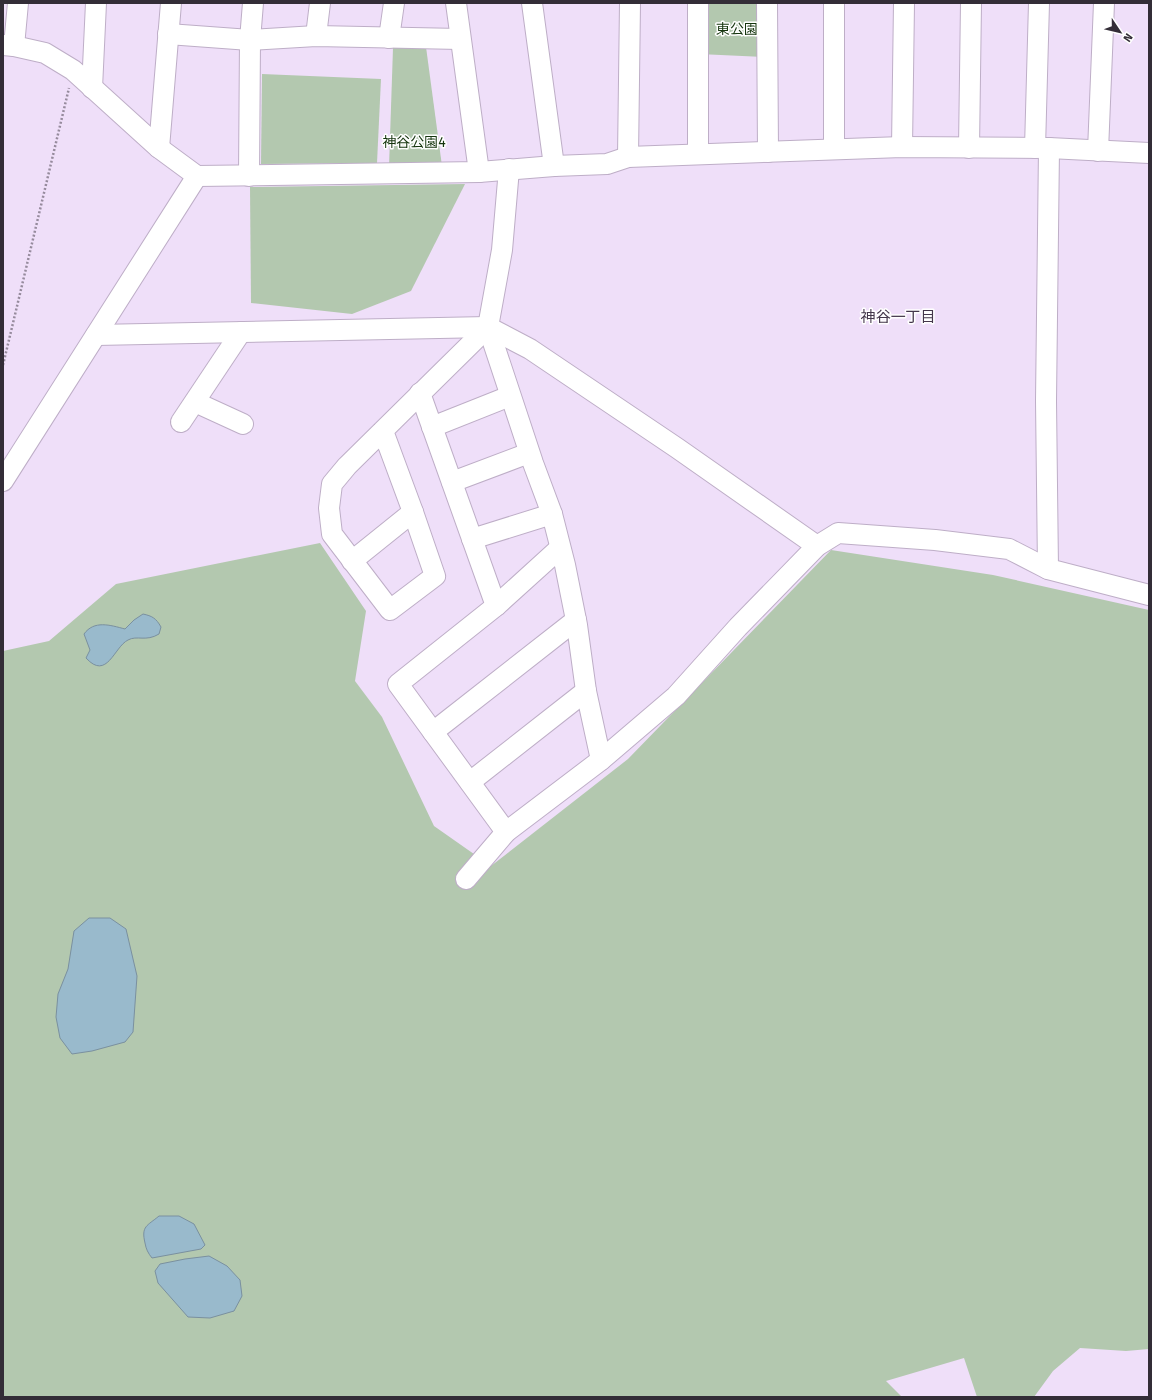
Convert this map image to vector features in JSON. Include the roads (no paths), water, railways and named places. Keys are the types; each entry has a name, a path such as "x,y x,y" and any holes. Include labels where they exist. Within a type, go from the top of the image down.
{"street":[{"path":"18,3 8,45 45,53 73,70 159,148 197,176 479,172 554,166 607,164 628,157 902,146 1042,148 1149,153"},
{"path":"92,88 96,3"},
{"path":"159,148 171,3"},
{"path":"249,176 250,40 253,3"},
{"path":"316,36 320,3"},
{"path":"389,38 394,3"},
{"path":"456,3 479,172"},
{"path":"532,3 554,166"},
{"path":"628,157 630,3"},
{"path":"698,3 698,154"},
{"path":"767,3 768,152"},
{"path":"834,3 834,149"},
{"path":"902,146 904,3"},
{"path":"969,148 971,3"},
{"path":"1039,3 1048,569"},
{"path":"1098,151 1104,3"},
{"path":"168,34 250,40 316,36 460,39"},
{"path":"509,169 502,250 488,327 529,453 552,514 565,565 576,620 586,691 601,760"},
{"path":"3,481 197,176"},
{"path":"96,335 488,327 530,348 817,546"},
{"path":"383,431 414,512 435,576 390,610 332,534 329,508 332,484 347,466 488,327"},
{"path":"182,422 241,332"},
{"path":"420,393 496,606"},
{"path":"432,427 510,396"},
{"path":"195,402 243,424"},
{"path":"452,482 529,453"},
{"path":"352,561 414,512"},
{"path":"472,539 552,514"},
{"path":"466,879 506,832 601,760 676,696 738,627 817,546 838,533 935,540 1009,550 1048,569 1149,595"},
{"path":"506,832 398,684 496,606 560,548"},
{"path":"433,732 576,620"},
{"path":"470,782 586,691"}],"water":[{"path":"143,614 157,621 161,627 159,634 150,638 135,638 128,640 110,660 99,666 93,664 86,658 90,650 84,634 88,630 97,625 114,626 125,629"},
{"path":"89,918 110,918 126,929 137,976 133,1032 125,1042 92,1051 72,1054 60,1038 56,1017 58,994 68,969 74,931"},
{"path":"159,1216 179,1216 194,1224 205,1245 201,1249 152,1258 146,1247 144,1233 148,1224"},
{"path":"209,1256 227,1266 240,1280 242,1296 234,1311 210,1318 188,1317 158,1283 155,1271 160,1264"}],"district":[{"name":"神谷一丁目","path":"898,317"}],"park label":[{"name":"東公園","path":"737,29"},
{"name":"神谷公園4","path":"414,142"}]}
